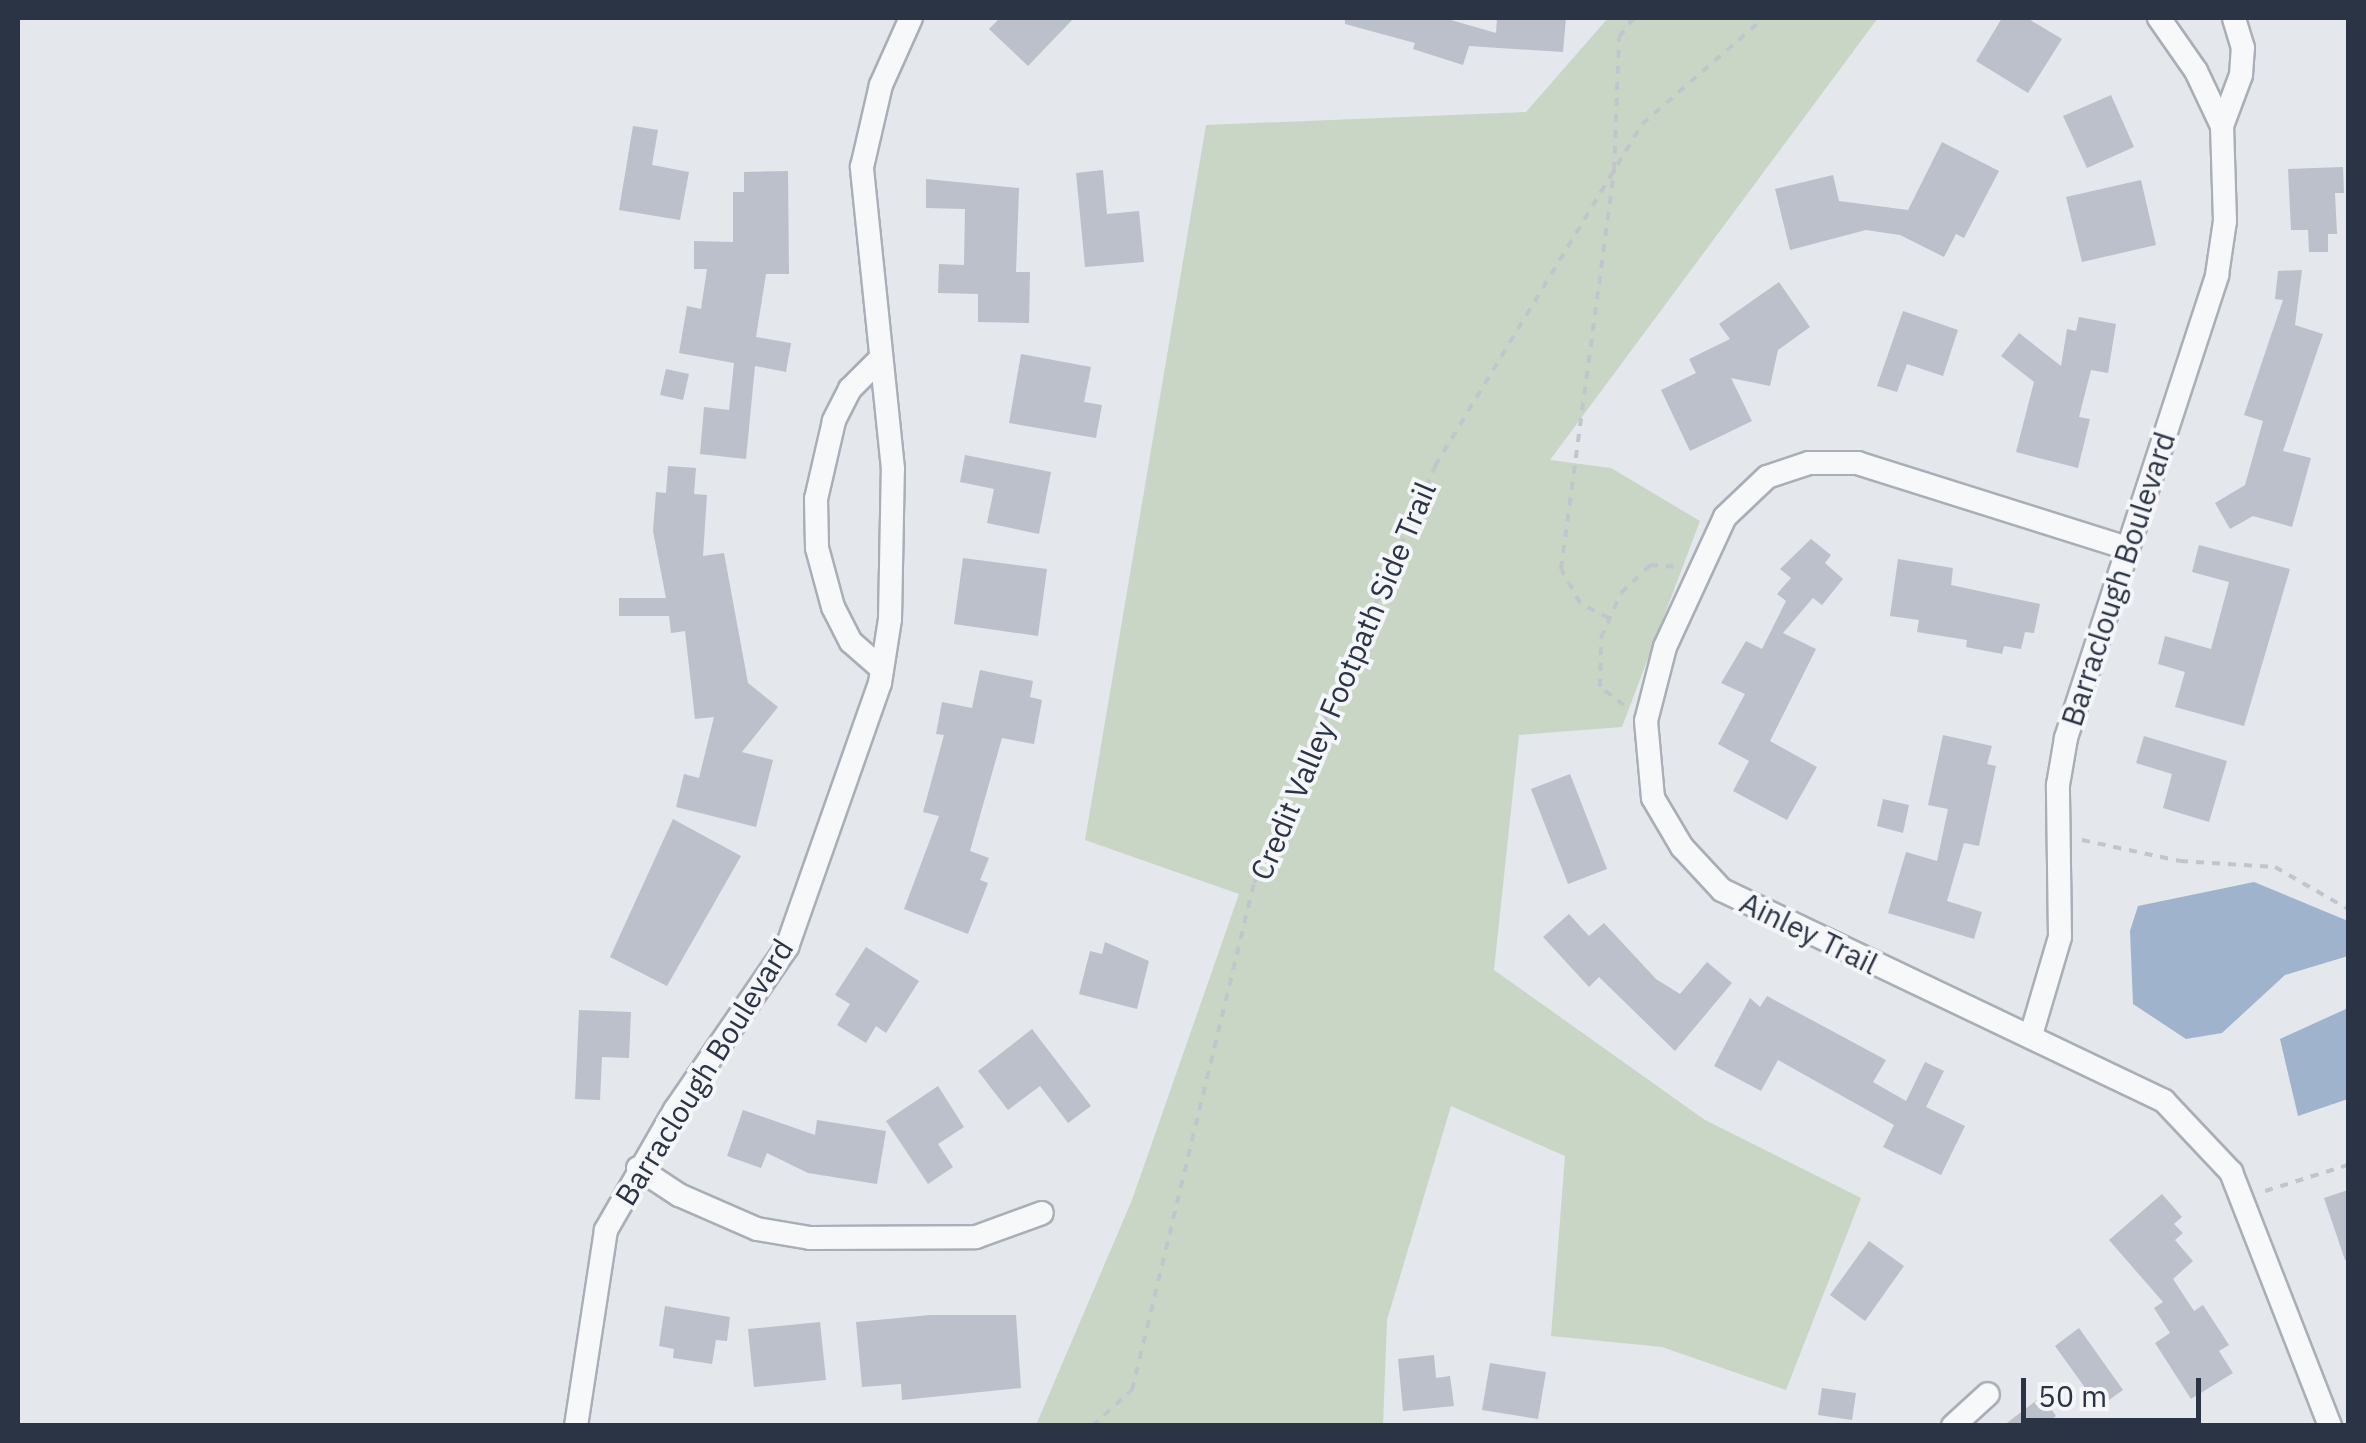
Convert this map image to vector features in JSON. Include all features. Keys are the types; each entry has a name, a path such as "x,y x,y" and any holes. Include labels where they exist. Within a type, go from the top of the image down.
{"street":[{"name":"Barraclough Boulevard","path":"576,1426 606,1230 638,1168 787,947 828,846 882,669 893,469 862,167 881,85 911,18"},
{"name":"Barraclough Boulevard","path":"2159,18 2196,71 2222,126"},
{"name":"Barraclough Boulevard","path":"2031,1035 2060,937 2062,836 2058,784 2066,738 2217,275 2225,221 2222,126 2241,75 2243,48 2234,18"},
{"path":"881,358 850,390 834,421 816,499 818,548 833,607 851,642 882,669"},
{"name":"Ainley Trail","path":"2127,548 1858,463 1809,463 1768,477 1725,516 1665,647 1647,717 1653,798 1682,847 1722,890 1802,934 2031,1035 2164,1101 2231,1172 2330,1426"},
{"path":"638,1168 679,1195 756,1229 810,1238 976,1237 1042,1213"},
{"path":"1953,1426 1988,1394"}],"path":[{"path":"1610,618 1580,603 1561,569 1614,170 1619,36 1634,18"},
{"name":"Credit Valley Footpath Side Trail","path":"1092,1426 1132,1390 1254,883 1435,466 1642,124 1764,18"},
{"path":"1647,717 1600,687 1600,638 1620,593 1650,566 1701,569"},
{"path":"2062,836 2180,861 2275,867 2348,909"},
{"path":"2241,1199 2348,1165"}],"green space":[{"path":"1608,18 1878,18 1550,460 1611,468 1700,521 1622,727 1519,735 1494,970 1705,1120 1861,1198 1786,1390 1662,1347 1551,1336 1565,1156 1451,1106 1387,1320 1383,1425 1036,1425 1132,1200 1239,894 1085,840 1206,125 1526,112"}],"water":[{"path":"2254,882 2348,921 2348,956 2285,975 2222,1033 2186,1039 2133,1004 2130,931 2138,906"},
{"path":"2348,1008 2348,1099 2298,1116 2280,1039"}],"building":[{"path":"1000,18 1074,18 1028,66 989,29"},
{"path":"1345,18 1444,18 1496,33 1497,18 1566,18 1563,52 1469,46 1463,65 1413,49 1415,43 1345,24"},
{"path":"2002,18 2027,18 2062,39 2028,93 1976,61"},
{"path":"2111,95 2134,147 2087,168 2063,116"},
{"path":"633,126 658,130 652,165 689,172 680,220 619,210"},
{"path":"1942,142 1999,171 1964,238 1956,234 1944,257 1900,235 1866,230 1790,250 1775,189 1833,175 1839,201 1908,210"},
{"path":"2343,167 2344,193 2335,193 2337,234 2328,234 2328,252 2309,252 2308,230 2291,230 2288,169"},
{"path":"1103,170 1107,214 1139,211 1144,262 1085,267 1076,173"},
{"path":"788,171 789,274 766,274 756,337 791,343 786,372 755,366 746,459 700,454 704,407 729,410 734,363 679,353 687,306 701,309 707,269 694,269 694,241 733,242 733,192 744,192 744,172"},
{"path":"926,179 1019,188 1016,272 1030,272 1029,323 978,322 978,294 938,293 939,264 964,265 965,209 926,208"},
{"path":"2141,180 2156,245 2082,262 2066,197"},
{"path":"2302,270 2295,325 2323,334 2283,451 2311,458 2292,527 2253,516 2230,529 2215,503 2245,485 2263,421 2244,415 2283,300 2275,299 2278,271"},
{"path":"1779,282 1810,327 1778,350 1770,386 1731,378 1752,421 1690,451 1661,390 1696,373 1689,359 1730,339 1719,324"},
{"path":"1903,311 1958,330 1943,376 1907,364 1897,392 1877,386"},
{"path":"2079,317 2116,324 2108,373 2091,370 2079,417 2090,419 2078,468 2016,452 2034,382 2001,356 2019,333 2061,366 2067,329 2076,331"},
{"path":"1021,354 1091,367 1084,402 1102,405 1096,438 1009,423"},
{"path":"666,369 689,374 683,400 660,395"},
{"path":"965,455 1051,472 1039,534 987,523 994,489 960,482"},
{"path":"668,466 696,468 694,494 707,495 703,556 724,553 748,683 778,707 742,752 773,760 756,827 676,807 684,774 699,778 714,717 695,719 685,631 671,633 669,616 619,616 619,598 666,598 653,531 656,492 666,493"},
{"path":"1811,539 1831,555 1825,563 1843,579 1822,605 1813,598 1783,633 1816,649 1770,741 1817,767 1787,820 1733,791 1749,761 1718,744 1745,694 1721,683 1746,641 1762,649 1786,601 1777,594 1791,578 1780,569"},
{"path":"2199,545 2290,569 2244,726 2175,707 2185,672 2158,664 2165,636 2211,649 2229,582 2192,572"},
{"path":"963,558 1047,569 1038,636 954,624"},
{"path":"1898,559 1953,568 1951,585 2040,604 2034,633 2025,632 2021,649 2004,646 2002,654 1966,647 1967,640 1917,632 1919,620 1890,616"},
{"path":"980,670 1033,681 1030,697 1042,700 1034,744 1002,738 970,851 989,858 980,880 988,883 968,934 904,909 939,816 923,812 944,735 936,734 942,702 972,708"},
{"path":"1943,735 1992,746 1987,764 1996,766 1979,846 1964,843 1947,901 1982,912 1974,939 1888,913 1906,852 1937,861 1948,809 1928,805"},
{"path":"2144,736 2227,761 2209,822 2163,808 2172,774 2136,763"},
{"path":"1570,774 1607,869 1568,884 1531,789"},
{"path":"1883,799 1909,805 1903,833 1877,826"},
{"path":"673,819 741,856 667,986 610,957"},
{"path":"1569,914 1589,936 1604,923 1656,979 1680,994 1707,962 1732,983 1675,1051 1599,977 1589,987 1543,937"},
{"path":"1105,942 1149,961 1137,1009 1079,994 1090,951 1102,954"},
{"path":"866,947 919,981 886,1033 876,1026 866,1043 837,1025 850,1004 835,995"},
{"path":"1767,996 1886,1060 1873,1082 1906,1101 1925,1062 1944,1071 1926,1107 1965,1126 1941,1175 1883,1147 1894,1125 1778,1060 1761,1091 1714,1066 1750,998 1760,1007"},
{"path":"579,1010 631,1012 629,1058 602,1057 600,1100 575,1099"},
{"path":"1032,1029 1091,1106 1068,1123 1040,1086 1008,1110 978,1071"},
{"path":"938,1086 964,1127 938,1144 953,1167 928,1184 886,1121"},
{"path":"743,1110 815,1135 817,1120 886,1131 877,1184 808,1173 767,1153 761,1168 727,1156"},
{"path":"2348,1190 2348,1260 2345,1260 2324,1198"},
{"path":"2162,1194 2182,1217 2174,1224 2183,1233 2175,1240 2193,1261 2173,1279 2194,1311 2203,1305 2229,1345 2219,1351 2233,1373 2191,1399 2155,1343 2170,1333 2154,1308 2163,1302 2109,1240"},
{"path":"1869,1241 1904,1266 1865,1321 1830,1295"},
{"path":"665,1306 730,1317 727,1341 716,1340 712,1364 673,1358 674,1349 659,1346"},
{"path":"930,1315 1016,1315 1021,1388 902,1400 901,1384 862,1387 856,1322"},
{"path":"820,1322 826,1380 754,1387 748,1329"},
{"path":"2079,1328 2123,1390 2099,1407 2055,1346"},
{"path":"1434,1355 1436,1378 1450,1376 1454,1406 1403,1411 1398,1359"},
{"path":"1490,1363 1546,1372 1538,1419 1482,1410"},
{"path":"1822,1388 1856,1393 1852,1420 1818,1415"},
{"path":"2042,1396 2056,1416 2043,1426 2003,1426"}]}
